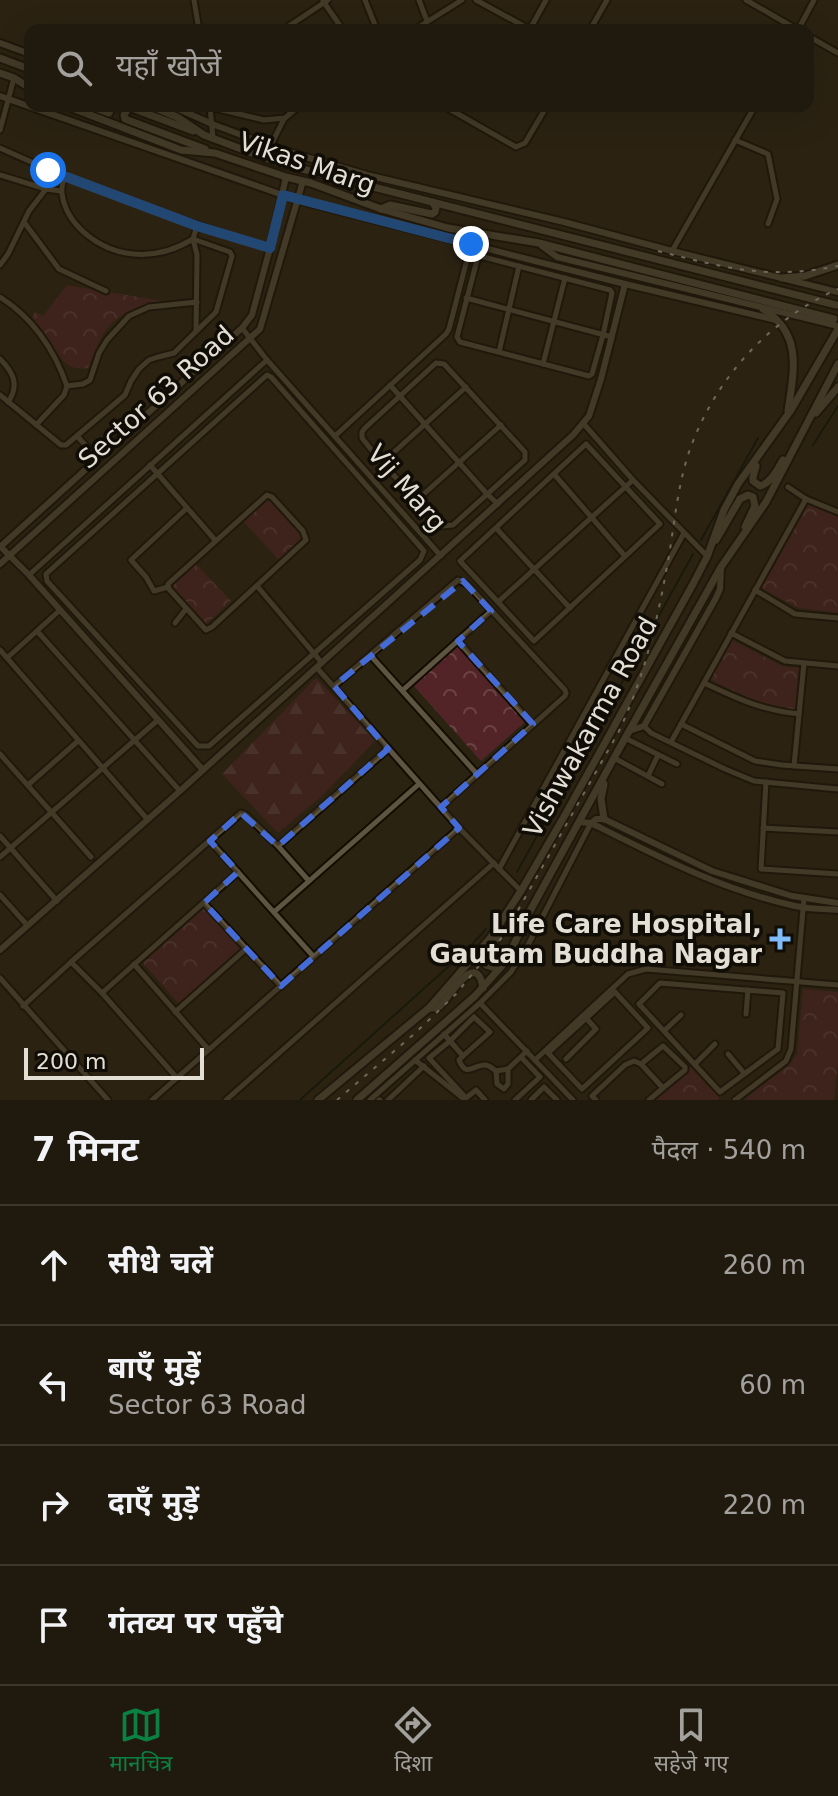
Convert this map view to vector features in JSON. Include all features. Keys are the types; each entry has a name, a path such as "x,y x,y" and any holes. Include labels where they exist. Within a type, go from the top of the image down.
{"main road":[{"path":"0,58 24,67"},
{"path":"0,73 24,83"},
{"name":"Vikas Marg","path":"83,112 181,150 215,153 381,209 448,228 539,243 837,325"},
{"path":"126,112 125,119 215,153"},
{"path":"142,112 204,135"},
{"name":"Vikas Marg","path":"165,112 204,135 279,163 836,305"},
{"path":"381,209 390,205 432,214 436,208 433,203"},
{"path":"448,228 454,208"},
{"path":"782,278 805,276 838,265"},
{"path":"763,309 785,327 790,340 794,364 787,417"},
{"name":"Vishwakarma Road","path":"318,1100 429,1008 491,937 570,806 709,553 724,510 738,484 787,417 837,325"},
{"name":"Vishwakarma Road","path":"357,1100 438,1036 508,958 524,922 609,766 721,567 766,502 838,364"},
{"path":"808,421 838,387"},
{"path":"761,454 753,477 753,481 760,486 769,481 794,447"},
{"path":"709,553 736,504 748,495 753,497 755,506 740,540"},
{"path":"604,819 601,792 609,766"},
{"path":"497,927 499,935 484,957 484,963 492,967 508,958"},
{"path":"429,1008 440,1006 468,973 475,972 483,988"}],"street":[{"path":"194,0 198,24"},
{"path":"365,0 375,24"},
{"path":"419,0 427,21"},
{"path":"423,24 462,0"},
{"path":"476,0 519,24"},
{"path":"533,24 546,0"},
{"path":"593,24 607,0"},
{"path":"746,0 788,24"},
{"path":"801,24 814,0"},
{"path":"292,24 325,1 339,24"},
{"path":"814,39 838,53"},
{"path":"0,43 24,52"},
{"path":"0,130 4,97 14,78"},
{"path":"4,97 24,104"},
{"path":"47,112 297,200 779,321"},
{"path":"185,112 282,150 367,175 838,292"},
{"path":"211,112 213,138"},
{"path":"233,112 264,120 285,118"},
{"path":"271,145 285,118 292,112"},
{"path":"455,112 516,147 525,143 543,112"},
{"path":"672,251 751,112"},
{"path":"735,140 768,154 777,199 768,224"},
{"path":"0,148 48,170 197,226 270,248"},
{"path":"279,163 282,150"},
{"path":"0,175 61,191"},
{"path":"0,395 61,445 66,445 125,395 139,369 158,357 174,353 216,312 232,256 230,252 193,239 167,251 134,254 103,245 73,221 61,191 65,175"},
{"name":"Sector 63 Road","path":"0,546 242,328 252,315 286,177"},
{"name":"Sector 63 Road","path":"0,564 260,329 303,181"},
{"path":"0,265 29,211 46,189"},
{"path":"24,222 59,269 106,291"},
{"path":"561,234 564,222"},
{"path":"195,332 197,255 193,239 197,226"},
{"path":"539,243 557,257 837,325"},
{"path":"335,436 446,334 471,244"},
{"path":"480,256 519,266 612,293 603,335 589,376 460,342 457,337 480,256"},
{"path":"499,352 519,266"},
{"path":"543,364 565,278"},
{"path":"441,556 573,435 589,416 625,284"},
{"path":"458,296 612,337"},
{"path":"0,297 22,312 44,338 60,365 67,386 64,395 36,425"},
{"path":"67,386 90,380 99,353 129,316 149,307 197,302"},
{"name":"Vij Marg","path":"0,950 441,556 242,328"},
{"path":"0,359 15,381 16,388 8,402"},
{"path":"29,575 267,360"},
{"path":"436,363 444,364 466,387 525,452 525,460 453,525 442,526 382,463 362,438 362,432 436,363"},
{"path":"267,375 424,551 420,560 209,746 198,746 47,581 46,574 50,570 157,473 267,375"},
{"path":"390,385 498,504"},
{"path":"382,463 466,387"},
{"path":"583,423 684,533 709,553"},
{"path":"417,500 501,425"},
{"path":"77,436 98,459"},
{"path":"586,444 626,487 660,524 534,641 460,561 586,444"},
{"path":"150,465 215,540"},
{"path":"554,474 625,556"},
{"path":"498,602 633,480"},
{"path":"788,487 806,499 838,512"},
{"path":"267,495 307,537 305,544 208,630 168,587 169,582 267,495"},
{"path":"671,742 806,499"},
{"path":"168,587 154,591 131,560 187,508"},
{"path":"496,528 570,608"},
{"path":"499,869 684,533"},
{"path":"0,546 203,770"},
{"path":"627,734 644,726 716,598 720,589 721,567"},
{"path":"334,686 458,580 467,584 566,693 441,807"},
{"path":"257,586 314,653 334,686 388,749 521,891"},
{"path":"755,590 795,614 838,618"},
{"path":"175,623 186,609"},
{"path":"7,658 60,610"},
{"path":"403,690 491,611"},
{"path":"37,631 180,791"},
{"path":"731,633 785,661 838,666"},
{"path":"458,641 533,724"},
{"path":"0,650 148,820"},
{"path":"371,656 477,774"},
{"path":"794,766 804,663"},
{"path":"704,683 751,705 775,712 799,714"},
{"path":"0,857 158,720"},
{"path":"681,724 755,761 838,769"},
{"path":"644,726 651,733 754,781 838,789"},
{"path":"627,734 677,764"},
{"path":"28,785 78,740"},
{"path":"278,846 388,749"},
{"path":"0,754 91,857"},
{"path":"648,776 658,755"},
{"path":"614,758 662,784"},
{"path":"766,782 761,869 838,874"},
{"path":"274,912 419,784"},
{"path":"23,1006 241,813 278,846 309,881"},
{"path":"370,1100 511,972 591,823 596,819 604,819 712,871 804,898 838,903"},
{"path":"579,822 591,823 709,880 803,907 838,910"},
{"path":"152,1100 459,828"},
{"path":"763,828 838,832"},
{"path":"0,836 57,901"},
{"path":"210,841 313,956"},
{"path":"226,1100 494,863"},
{"path":"102,993 238,872"},
{"path":"0,895 28,926"},
{"path":"735,1100 786,1061 791,1049 804,898"},
{"path":"204,903 281,986"},
{"path":"175,1012 246,949"},
{"path":"71,962 177,1078"},
{"path":"134,964 208,1049"},
{"path":"535,1060 628,974 646,969 838,985"},
{"path":"0,978 108,1100"},
{"path":"660,983 748,990 783,993 778,1049 720,1092 639,1004 660,983"},
{"path":"746,1014 748,990"},
{"path":"615,992 648,1028 582,1089 548,1053 586,1018 615,992"},
{"path":"480,1003 573,1100"},
{"path":"663,1031 681,1015"},
{"path":"485,1100 476,1090 466,1098 429,1058 474,1017 490,1032 459,1060 464,1069 488,1065 496,1071 508,1069 527,1051"},
{"path":"566,1059 596,1029 586,1018"},
{"path":"780,1030 793,1031"},
{"path":"438,1036 450,1041 463,1056"},
{"path":"695,1064 715,1044"},
{"path":"641,1064 663,1046 685,1067 649,1100"},
{"path":"728,1054 744,1073"},
{"path":"515,1100 540,1077 521,1057"},
{"path":"415,1060 462,1099"},
{"path":"596,1100 592,1096 625,1065 634,1061 641,1064 663,1088"},
{"path":"388,1100 424,1066"},
{"path":"496,1071 497,1084 504,1089 508,1084 508,1069"},
{"path":"556,1082 566,1073"},
{"path":"531,1100 544,1087 557,1100"}],"highlighted area":[{"path":"463,581 491,611 458,641 533,724 441,807 459,828 281,986 204,903 238,872 210,841 241,813 278,846 388,749 334,686"}],"green space":[{"path":"67,285 168,302 138,308 121,316 101,338 88,368 80,369 64,361 32,317 35,312 43,316"},
{"path":"268,497 305,537 279,560 243,521"},
{"path":"810,501 838,516 838,613 798,608 761,588"},
{"path":"194,562 231,601 205,625 169,585"},
{"path":"732,640 782,666 799,668 796,711 759,703 709,679"},
{"path":"458,646 525,722 481,761 413,685"},
{"path":"316,678 375,741 323,795 278,833 222,774"},
{"path":"204,908 240,949 179,1004 143,963"},
{"path":"803,989 838,992 838,1060 834,1100 743,1100 789,1065 797,1054"},
{"path":"692,1066 720,1098 654,1100"}],"waterway":[{"path":"813,445 838,406"},
{"path":"701,540 758,438"},
{"path":"517,872 693,554"},
{"path":"300,1100 469,948 486,929"}],"railway":[{"path":"658,251 726,267 768,272 838,266"},
{"path":"337,1100 456,994 504,935 619,731 635,692 658,613 685,467 700,426 729,377 767,335 789,317 838,289"}],"place":[{"name":"Life Care Hospital, Gautam Buddha Nagar","path":"780,939"}],"route":[{"path":"48,170 197,226 270,248 283,195 471,244"}]}
